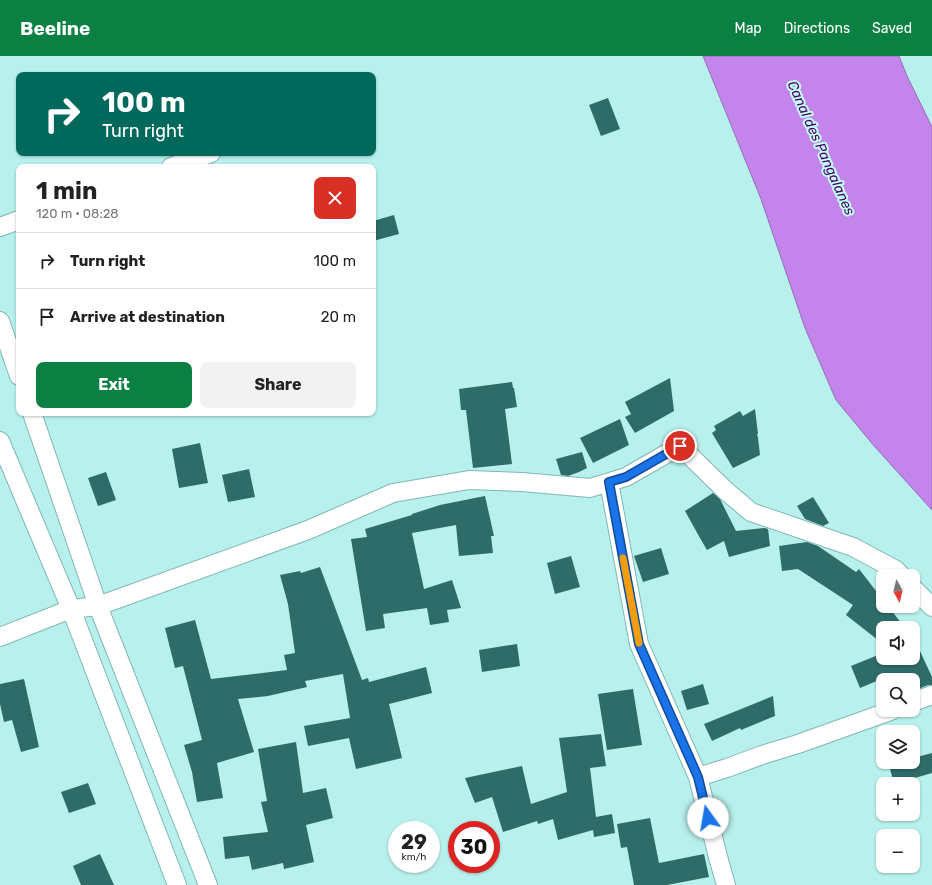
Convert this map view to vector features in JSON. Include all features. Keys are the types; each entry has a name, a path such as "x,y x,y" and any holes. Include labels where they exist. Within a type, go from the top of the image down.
{"street":[{"path":"180,164 202,156"},
{"path":"0,227 16,221"},
{"path":"0,321 16,367"},
{"path":"33,416 98,606 208,885"},
{"path":"0,441 71,609 177,885"},
{"path":"0,637 71,609 98,606 308,530 394,493 469,480 522,482 590,488 626,477 680,446 726,491 751,512 853,547 894,569"},
{"path":"609,482 639,644 698,777 726,885"},
{"path":"920,595 932,607"},
{"path":"920,699 932,695"},
{"path":"698,777 876,716"}],"water":[{"name":"Canal des Pangalanes","path":"703,56 899,56 932,127 932,510 875,447 836,400 805,328 761,199"}],"building":[{"path":"608,98 620,129 601,136 589,105"},
{"path":"394,215 399,234 376,240 376,220"},
{"path":"670,378 674,411 635,433 625,417 631,414 625,402"},
{"path":"512,382 517,407 505,409 512,464 473,468 466,410 461,410 459,389"},
{"path":"755,409 760,455 733,468 712,433 716,430 714,426 740,411 743,416"},
{"path":"620,419 629,445 593,463 580,438"},
{"path":"200,443 208,483 179,488 172,449"},
{"path":"582,452 587,468 568,476 561,475 556,459"},
{"path":"249,469 255,497 228,502 222,475"},
{"path":"106,472 116,500 98,506 88,478"},
{"path":"713,493 720,499 736,531 768,529 770,546 729,557 724,541 707,550 685,511"},
{"path":"485,496 494,536 491,536 493,553 459,556 456,525 412,533 424,589 452,580 461,608 447,610 449,622 430,625 427,608 383,614 385,628 366,631 351,539 367,537 365,529 440,505"},
{"path":"813,497 829,523 823,526 805,519 797,506"},
{"path":"807,542 818,546 856,572 859,569 876,591 876,613 893,613 900,621 876,621 876,639 846,615 853,605 798,569 782,571 779,546"},
{"path":"661,548 669,574 643,582 634,556"},
{"path":"571,556 580,587 555,594 547,563"},
{"path":"320,567 362,680 368,678 369,682 426,667 432,693 389,704 402,758 356,769 349,738 308,746 304,726 350,718 343,674 305,681 307,687 268,696 238,699 254,752 217,763 223,798 197,802 192,772 184,745 202,740 183,666 175,668 165,628 195,620 211,679 287,670 284,655 295,653 288,604 280,575 300,571 301,573"},
{"path":"517,644 520,666 482,672 479,650"},
{"path":"920,651 932,677 932,685 920,688 920,673 876,673 876,681 860,688 851,666 876,656 876,665 920,665"},
{"path":"24,679 39,747 21,752 12,720 4,722 0,704 0,684"},
{"path":"703,684 709,704 687,710 681,691"},
{"path":"633,689 642,745 607,750 598,694"},
{"path":"773,696 775,716 741,730 740,728 712,741 704,724"},
{"path":"601,734 606,766 590,768 596,817 612,814 615,833 594,837 593,830 558,840 553,819 538,824 537,821 503,832 492,797 475,803 465,778 522,766 531,804 567,792 559,738"},
{"path":"296,742 303,793 326,788 333,818 306,825 314,862 284,869 283,863 252,870 249,856 225,859 223,837 268,832 261,802 267,801 258,749"},
{"path":"932,753 932,773 918,777 892,777 890,769 920,769 920,756"},
{"path":"88,783 96,804 69,813 61,792"},
{"path":"650,818 659,863 704,854 709,877 667,885 634,885 627,847 621,848 617,824"},
{"path":"100,854 114,885 81,885 73,866"}],"slow traffic":[{"path":"623,558 639,643"}],"route":[{"path":"680,446 626,477 609,482 639,644 698,777 708,818"}]}
